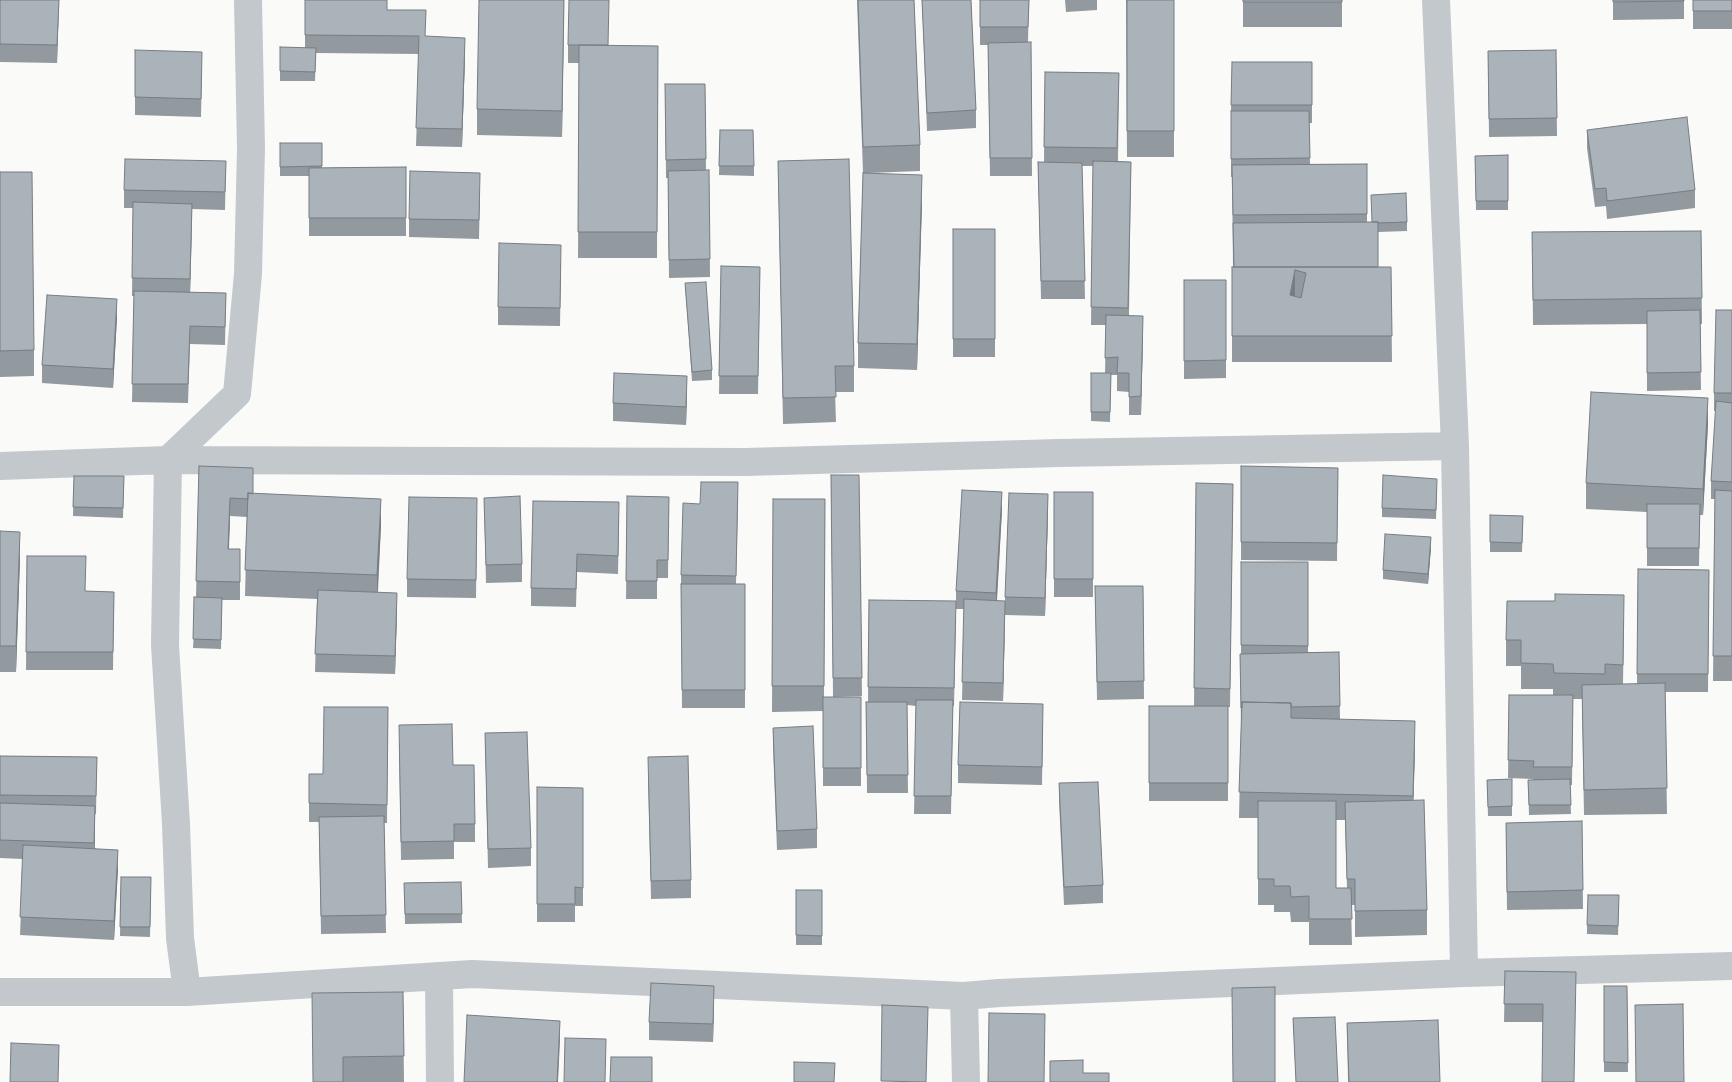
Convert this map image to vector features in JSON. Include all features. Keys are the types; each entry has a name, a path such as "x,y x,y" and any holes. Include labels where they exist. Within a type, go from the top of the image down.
{"street":[{"path":"187,992 180,938 176,824 165,645 168,460 237,394 248,274 251,148 248,0"},
{"path":"1436,0 1455,446 1464,973"},
{"path":"0,466 168,460 746,462 1069,453 1455,446"},
{"path":"0,992 187,992 472,974 964,996 1464,973 1732,966"},
{"path":"439,976 440,1082"},
{"path":"964,996 966,1082"}],"building":[{"path":"0,0 59,0 57,45 0,44"},
{"path":"305,0 387,0 387,10 426,10 425,36 465,38 462,129 416,128 419,36 305,35"},
{"path":"479,0 564,0 562,111 477,109"},
{"path":"569,0 609,0 608,45 568,45"},
{"path":"858,0 914,0 920,145 863,147"},
{"path":"922,0 971,0 976,110 927,113"},
{"path":"980,0 1029,0 1028,27 980,27"},
{"path":"1127,0 1174,0 1174,131 1127,131"},
{"path":"1243,0 1342,0 1342,2 1243,2"},
{"path":"1613,0 1684,0 1684,1 1613,2"},
{"path":"1693,0 1732,0 1732,11 1693,11"},
{"path":"1031,42 1032,158 990,158 988,43"},
{"path":"579,45 658,46 657,232 578,232"},
{"path":"280,47 316,48 315,72 280,71"},
{"path":"135,50 202,52 201,99 135,97"},
{"path":"1556,50 1557,118 1489,119 1488,51"},
{"path":"1232,62 1312,62 1312,105 1231,105"},
{"path":"1045,72 1119,73 1117,148 1044,147"},
{"path":"665,84 705,84 706,159 666,160"},
{"path":"1231,111 1309,111 1310,158 1231,159"},
{"path":"1687,117 1695,190 1607,201 1606,188 1595,189 1587,130"},
{"path":"720,130 753,130 754,166 719,166"},
{"path":"280,143 322,143 322,166 280,167"},
{"path":"1508,155 1508,201 1476,201 1475,156"},
{"path":"125,159 226,161 225,192 124,190"},
{"path":"849,159 854,366 835,366 836,397 783,398 778,161"},
{"path":"1093,161 1131,162 1128,308 1091,307"},
{"path":"1038,162 1082,163 1085,281 1041,281"},
{"path":"1367,164 1367,214 1233,215 1232,165"},
{"path":"406,167 406,218 309,218 309,168"},
{"path":"709,170 710,259 669,260 668,171"},
{"path":"410,171 480,173 479,220 409,219"},
{"path":"0,172 32,172 34,350 0,351"},
{"path":"863,173 922,175 917,344 858,343"},
{"path":"1406,193 1407,222 1372,222 1371,195"},
{"path":"133,202 192,204 190,279 132,278"},
{"path":"1378,222 1378,267 1234,267 1233,223"},
{"path":"953,229 995,229 995,339 953,339"},
{"path":"1701,231 1702,298 1533,300 1532,232"},
{"path":"499,243 561,245 560,308 498,307"},
{"path":"721,266 760,267 758,376 719,376"},
{"path":"1232,267 1391,267 1392,336 1232,336","holes":["1295,270 1306,273 1301,298 1290,295"]},
{"path":"1184,280 1226,280 1226,360 1184,361"},
{"path":"706,282 712,370 692,372 685,283"},
{"path":"134,291 226,293 225,327 190,326 188,384 132,384"},
{"path":"47,295 117,299 113,369 42,365"},
{"path":"1700,310 1701,372 1647,373 1647,311"},
{"path":"1716,310 1732,310 1732,393 1714,393"},
{"path":"1106,315 1143,316 1141,396 1129,397 1129,373 1117,373 1118,357 1105,358"},
{"path":"614,373 687,376 686,407 613,403"},
{"path":"1091,373 1111,373 1110,412 1091,412"},
{"path":"1591,392 1708,398 1703,489 1586,483"},
{"path":"1716,401 1732,403 1732,482 1711,481"},
{"path":"199,466 253,468 253,494 248,493 248,499 230,498 228,549 240,549 240,582 196,581"},
{"path":"1241,466 1338,468 1337,543 1241,542"},
{"path":"831,475 859,475 862,678 833,678"},
{"path":"1383,475 1437,479 1436,510 1382,508"},
{"path":"74,476 124,476 123,508 73,507"},
{"path":"701,482 738,482 736,576 681,575 683,503 700,504"},
{"path":"1196,483 1233,484 1230,689 1194,688"},
{"path":"962,490 1002,492 996,593 956,591"},
{"path":"1715,490 1732,491 1732,656 1713,656"},
{"path":"1054,492 1093,492 1093,579 1054,579"},
{"path":"248,493 381,499 377,575 245,570"},
{"path":"1009,493 1048,494 1045,598 1005,597"},
{"path":"520,496 522,564 486,565 484,498"},
{"path":"627,496 669,497 668,560 657,560 657,581 626,581"},
{"path":"409,497 477,498 476,580 407,579"},
{"path":"773,499 825,499 824,686 772,686"},
{"path":"533,501 619,502 618,556 577,554 576,589 531,588"},
{"path":"1647,504 1700,504 1699,548 1647,548"},
{"path":"1490,515 1523,516 1522,543 1490,542"},
{"path":"0,531 20,532 16,646 0,646"},
{"path":"1385,534 1431,537 1428,574 1383,570"},
{"path":"27,556 86,556 85,591 114,592 113,652 26,652"},
{"path":"1241,562 1308,562 1308,646 1241,645"},
{"path":"1638,569 1709,570 1708,674 1637,674"},
{"path":"681,584 745,584 745,690 682,690"},
{"path":"1095,586 1143,586 1144,681 1097,682"},
{"path":"318,590 397,593 395,656 315,654"},
{"path":"1555,594 1624,595 1623,665 1605,664 1605,674 1554,673 1553,664 1521,663 1521,640 1506,640 1507,601 1555,601"},
{"path":"194,597 222,598 221,640 193,639"},
{"path":"964,599 1005,601 1003,683 962,682"},
{"path":"869,600 956,601 954,688 868,687"},
{"path":"1339,652 1340,706 1291,707 1291,703 1242,702 1241,708 1240,654"},
{"path":"1665,683 1667,788 1584,790 1582,685"},
{"path":"1509,695 1573,695 1572,767 1533,767 1534,761 1508,760"},
{"path":"823,697 861,697 861,768 823,768"},
{"path":"916,700 953,700 951,796 914,796"},
{"path":"866,702 907,702 908,775 867,775"},
{"path":"960,702 1043,704 1042,767 958,765"},
{"path":"1242,702 1291,703 1291,718 1415,721 1413,796 1239,792"},
{"path":"1149,706 1228,706 1228,783 1149,783"},
{"path":"324,707 388,707 387,805 309,803 309,774 323,774"},
{"path":"452,724 453,765 474,765 475,824 454,824 454,841 401,842 399,725"},
{"path":"813,726 817,829 777,831 773,728"},
{"path":"527,732 531,848 488,849 485,733"},
{"path":"0,756 97,757 96,796 0,795"},
{"path":"688,756 691,880 651,881 648,757"},
{"path":"1512,779 1512,806 1488,807 1487,780"},
{"path":"1570,779 1571,805 1529,805 1528,780"},
{"path":"1098,782 1103,885 1064,887 1059,783"},
{"path":"537,787 583,788 583,888 575,887 575,904 537,904"},
{"path":"1424,800 1427,910 1355,911 1355,879 1347,879 1345,802"},
{"path":"1258,801 1336,801 1336,888 1351,888 1352,919 1309,919 1309,896 1291,897 1290,886 1274,886 1274,879 1258,879"},
{"path":"0,803 95,806 94,843 0,840"},
{"path":"384,816 386,915 321,916 319,817"},
{"path":"1582,821 1583,890 1507,892 1506,823"},
{"path":"23,845 118,850 114,921 20,917"},
{"path":"121,877 151,877 150,927 120,927"},
{"path":"461,882 462,914 405,914 404,883"},
{"path":"796,890 822,890 822,936 796,935"},
{"path":"1588,895 1619,895 1618,926 1587,925"},
{"path":"1505,971 1576,972 1574,1082 1542,1082 1543,1004 1504,1004"},
{"path":"651,983 714,986 713,1024 649,1022"},
{"path":"1604,986 1627,986 1628,1063 1604,1062"},
{"path":"1275,987 1275,1082 1233,1082 1232,988"},
{"path":"403,992 404,1056 343,1057 343,1082 313,1082 312,993"},
{"path":"1683,1004 1684,1082 1636,1082 1635,1005"},
{"path":"882,1005 928,1007 926,1082 881,1081"},
{"path":"989,1013 1045,1014 1044,1082 988,1082"},
{"path":"467,1015 560,1021 557,1082 464,1082"},
{"path":"1335,1017 1338,1082 1296,1082 1293,1018"},
{"path":"1438,1020 1440,1082 1349,1082 1347,1023"},
{"path":"565,1038 606,1039 605,1082 564,1082"},
{"path":"11,1043 59,1045 58,1082 10,1082"},
{"path":"611,1057 652,1057 652,1082 610,1082"},
{"path":"1083,1060 1083,1073 1109,1073 1109,1082 1050,1082 1050,1061"},
{"path":"794,1062 835,1063 834,1082 794,1082"}]}
